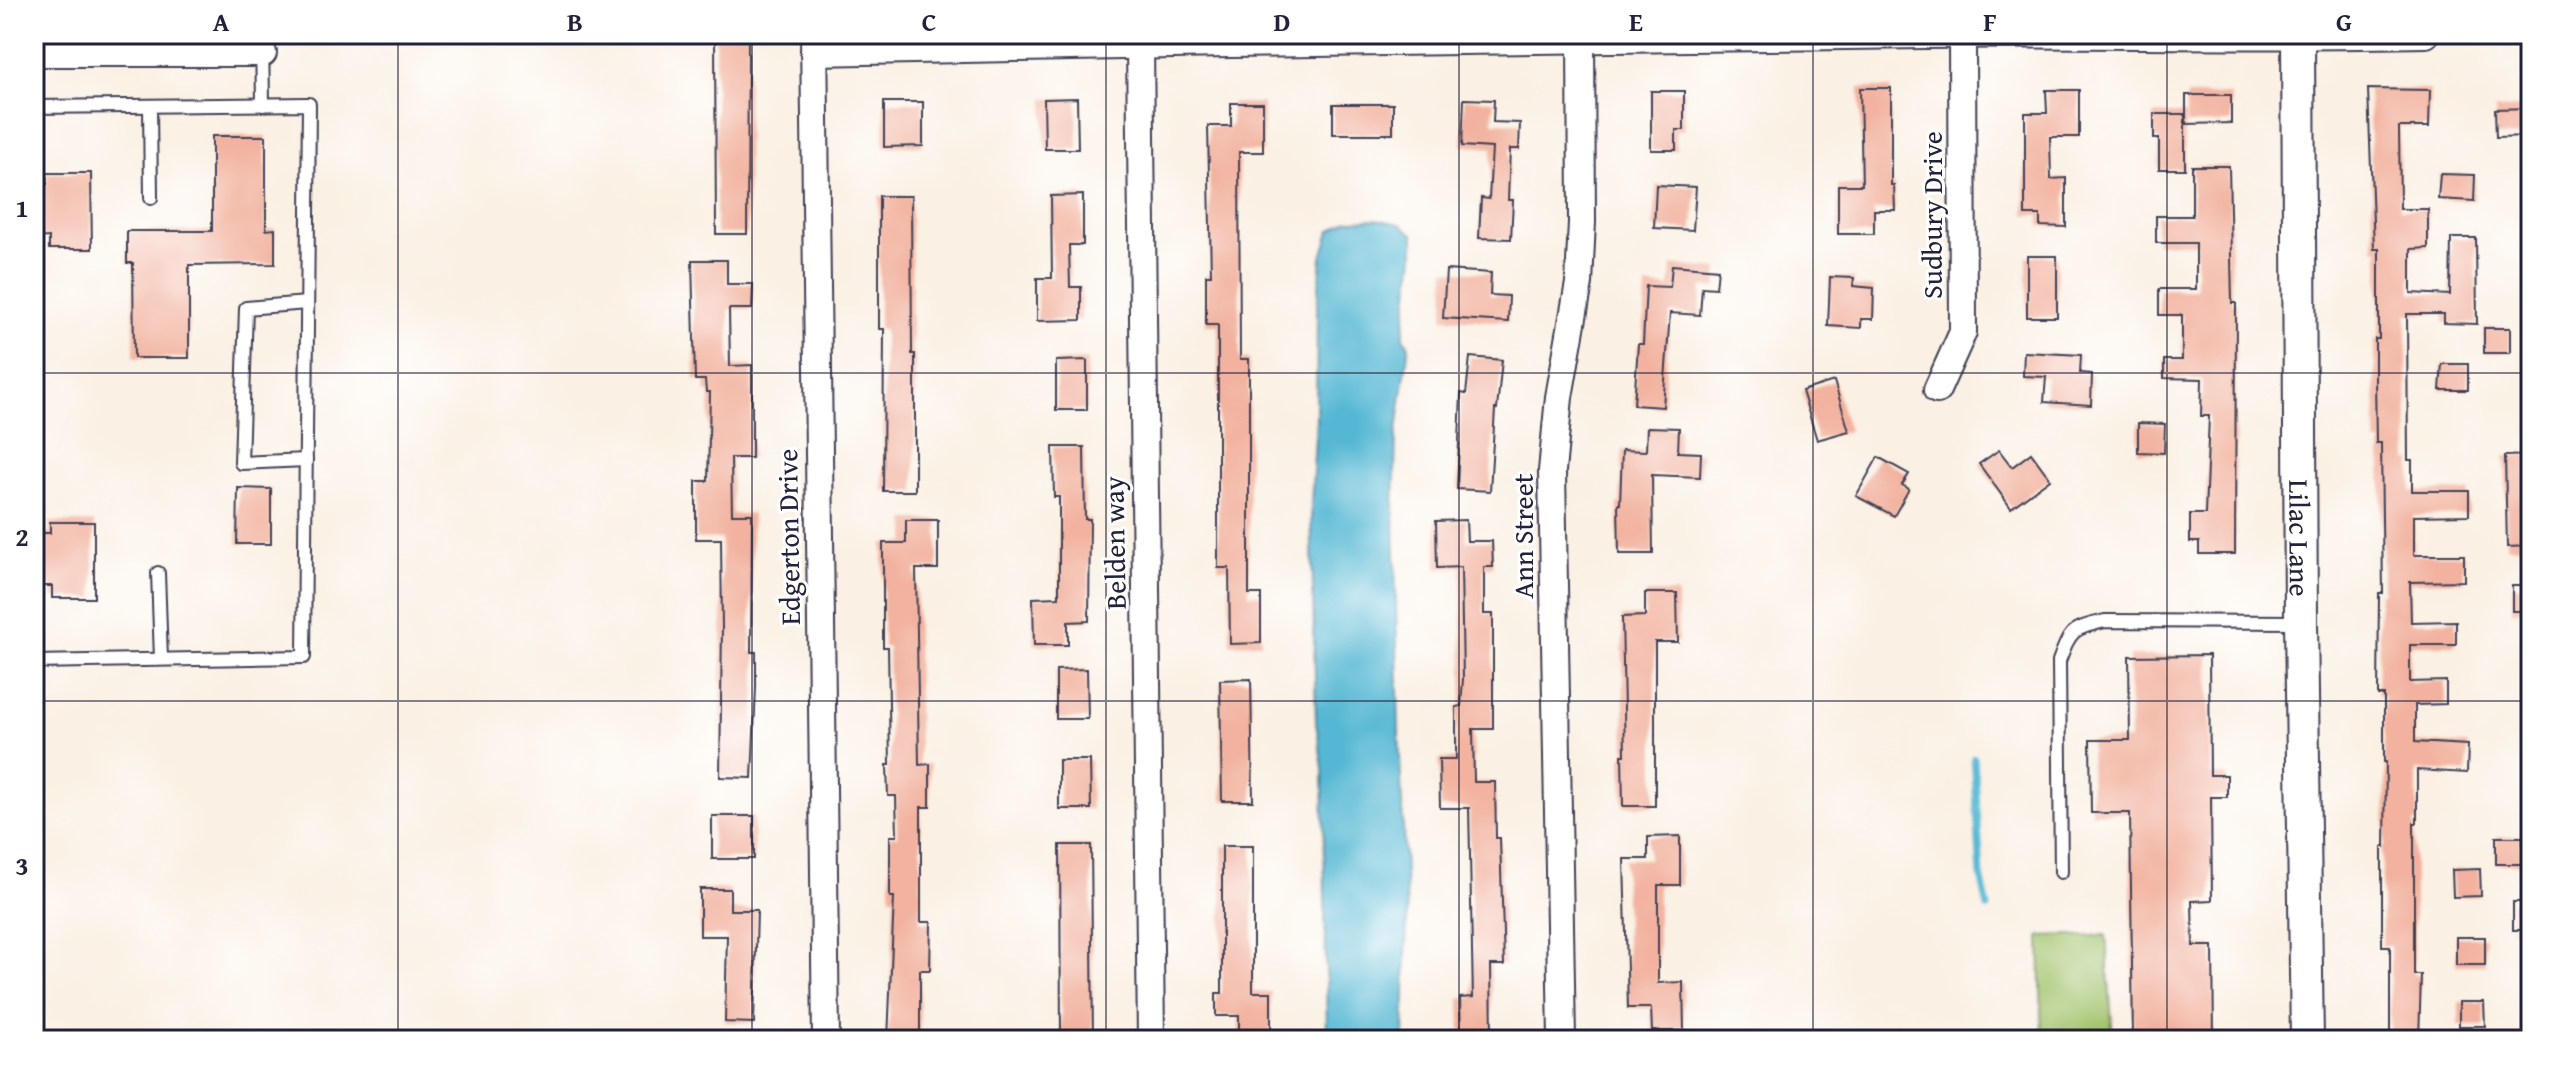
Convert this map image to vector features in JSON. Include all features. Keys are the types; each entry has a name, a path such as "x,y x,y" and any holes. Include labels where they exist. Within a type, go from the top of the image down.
{"street":[{"name":"Sudbury Drive","path":"1937,390 1963,332 1962,34"},
{"path":"814,43 1140,45 1581,36 2426,34"},
{"name":"Ann Street","path":"1562,1040 1552,471 1559,397 1580,268 1581,36"},
{"name":"Lilac Lane","path":"2298,36 2307,1040"},
{"name":"Edgerton Drive","path":"814,43 826,1040"},
{"path":"34,53 98,48 262,44"},
{"name":"Belden way","path":"1140,45 1151,1040"}],"lane":[{"path":"262,44 263,105"},
{"path":"34,107 309,104 304,657 34,662"},
{"path":"150,106 151,198"},
{"path":"306,460 241,463 246,308 307,303"},
{"path":"158,573 161,659"},
{"path":"2061,872 2059,661 2067,638 2078,627 2105,621 2301,622"}],"green space":[{"path":"34,286 43,286 43,371 34,371"},
{"path":"2106,935 2113,1039 2042,1039 2040,936"}],"water":[{"path":"1376,219 1400,224 1414,235 1403,338 1409,345 1396,438 1394,509 1407,915 1404,1040 1327,1040 1323,768 1316,723 1311,505 1316,419 1317,306 1322,257 1330,231 1348,220"}],"building":[{"path":"715,34 748,34 747,234 716,234"},
{"path":"1860,88 1891,88 1891,185 1894,185 1895,210 1874,210 1874,234 1838,234 1838,185 1862,185"},
{"path":"2368,89 2430,90 2429,127 2399,127 2400,209 2428,209 2428,248 2411,249 2411,293 2450,295 2451,238 2476,238 2477,324 2444,323 2444,314 2407,314 2408,460 2412,460 2412,491 2469,491 2469,515 2414,516 2414,555 2464,555 2464,581 2410,582 2411,622 2456,621 2456,645 2410,645 2410,682 2446,681 2446,704 2415,705 2415,742 2468,745 2467,773 2417,770 2414,975 2421,975 2419,1040 2390,1040 2390,946 2382,946 2386,762 2384,695 2378,695 2379,593 2383,593 2381,443 2376,443 2375,378 2375,339 2379,339 2379,249 2374,249"},
{"path":"2046,90 2079,90 2079,137 2050,137 2051,179 2066,178 2066,227 2040,226 2040,215 2025,215 2025,113 2047,113"},
{"path":"1651,91 1684,91 1684,130 1676,130 1676,150 1651,150"},
{"path":"2186,95 2231,95 2231,123 2186,124"},
{"path":"1077,98 1078,149 1045,149 1044,99"},
{"path":"1464,99 1494,100 1493,122 1520,123 1519,149 1510,149 1508,200 1513,200 1511,239 1479,238 1481,198 1489,199 1492,148 1462,146"},
{"path":"884,102 923,102 923,146 884,147"},
{"path":"1231,103 1263,103 1263,152 1239,152 1240,359 1249,359 1249,594 1261,594 1261,643 1230,644 1229,568 1218,568 1218,325 1206,325 1206,275 1211,275 1208,126 1231,126"},
{"path":"1333,104 1393,104 1393,134 1333,134"},
{"path":"2531,108 2531,136 2496,137 2495,109"},
{"path":"2154,114 2185,114 2185,169 2159,169 2159,139 2154,139"},
{"path":"212,136 266,136 266,230 275,229 275,264 189,265 189,358 134,358 133,263 127,263 127,231 212,231"},
{"path":"2192,166 2229,166 2232,303 2236,303 2235,554 2199,554 2199,542 2190,542 2190,514 2205,514 2209,416 2201,416 2202,379 2164,378 2164,360 2182,360 2182,315 2159,315 2159,289 2196,289 2196,243 2156,243 2156,216 2192,216"},
{"path":"47,173 91,173 92,249 49,249 49,237 34,238 34,184 47,184"},
{"path":"2440,174 2475,175 2474,201 2438,199"},
{"path":"1656,185 1696,187 1693,230 1654,228"},
{"path":"1083,195 1083,245 1069,245 1070,287 1081,287 1081,320 1037,321 1037,278 1052,278 1051,196"},
{"path":"879,196 911,196 915,491 883,491 884,329 879,329"},
{"path":"2027,256 2057,256 2057,317 2027,317"},
{"path":"692,260 727,260 727,284 753,284 752,309 729,309 730,366 752,365 752,458 731,458 732,514 752,514 751,652 756,652 756,687 752,778 720,777 721,539 696,539 696,481 708,481 710,392 706,392 705,380 695,380"},
{"path":"1672,265 1718,269 1716,288 1702,287 1700,315 1670,313 1663,407 1634,405 1638,344 1643,344 1646,286 1670,287"},
{"path":"1446,270 1491,273 1490,295 1509,296 1508,322 1443,318"},
{"path":"1830,277 1854,278 1853,286 1874,288 1873,319 1861,319 1861,328 1828,326"},
{"path":"2484,328 2510,328 2510,353 2484,353"},
{"path":"2024,352 2081,355 2080,373 2092,374 2091,405 2044,402 2046,377 2023,376"},
{"path":"1470,357 1502,360 1495,409 1490,491 1457,489 1461,393 1466,394"},
{"path":"1087,360 1087,410 1056,410 1056,361"},
{"path":"2442,364 2468,364 2468,390 2440,390"},
{"path":"1834,381 1849,431 1817,440 1802,391"},
{"path":"2138,423 2165,424 2164,453 2138,452"},
{"path":"1647,427 1679,428 1678,452 1701,453 1700,477 1652,475 1653,554 1619,554 1618,504 1622,450 1646,451"},
{"path":"1053,447 1084,447 1085,519 1090,519 1089,621 1068,622 1068,645 1034,645 1033,598 1059,597 1059,497 1054,497"},
{"path":"1999,450 2012,467 2031,453 2050,479 2011,508 1979,464"},
{"path":"2531,455 2531,546 2507,547 2505,456"},
{"path":"1878,457 1909,474 1902,485 1909,489 1894,516 1856,496"},
{"path":"238,488 271,489 271,544 237,544"},
{"path":"906,520 938,520 938,569 916,569 919,765 930,764 930,807 921,807 921,922 931,922 930,970 920,970 920,1040 888,1040 894,897 890,897 890,836 897,836 896,796 888,796 888,647 883,647 883,543 906,543"},
{"path":"1466,520 1467,541 1492,541 1493,567 1484,567 1484,614 1493,614 1493,729 1473,729 1474,782 1495,782 1496,838 1500,838 1504,965 1491,965 1492,1040 1461,1040 1460,998 1473,997 1469,808 1440,808 1439,759 1456,759 1456,707 1461,706 1463,679 1461,567 1437,568 1436,521"},
{"path":"50,522 94,522 94,598 52,598 52,586 34,586 34,533 50,533"},
{"path":"2512,586 2531,586 2531,611 2512,611"},
{"path":"1645,593 1677,593 1678,642 1655,642 1655,806 1623,806 1622,617 1645,616"},
{"path":"2209,655 2210,775 2227,775 2227,797 2211,797 2212,900 2192,901 2193,946 2213,946 2214,1040 2133,1040 2130,813 2091,813 2090,740 2130,740 2129,656"},
{"path":"1087,669 1088,719 1056,719 1056,670"},
{"path":"1251,679 1253,801 1222,801 1220,680"},
{"path":"1059,760 1090,760 1091,809 1059,809"},
{"path":"712,816 754,816 754,859 712,859"},
{"path":"1680,836 1680,885 1658,885 1658,983 1683,982 1684,1031 1652,1031 1651,1008 1628,1008 1624,859 1648,859 1648,837"},
{"path":"2496,837 2523,837 2523,864 2496,864"},
{"path":"1060,845 1091,845 1093,1040 1061,1040"},
{"path":"1222,846 1253,846 1253,992 1271,992 1271,1040 1239,1040 1239,1016 1216,1016 1216,993 1222,993"},
{"path":"2480,869 2481,896 2453,897 2452,870"},
{"path":"700,889 730,889 730,910 757,910 754,1023 725,1022 727,936 700,936"},
{"path":"2513,902 2531,902 2531,930 2513,930"},
{"path":"2456,937 2485,937 2485,965 2456,965"},
{"path":"2459,1002 2484,1002 2485,1026 2459,1026"}],"waterway":[{"path":"1974,758 1981,876 1988,908"}]}
